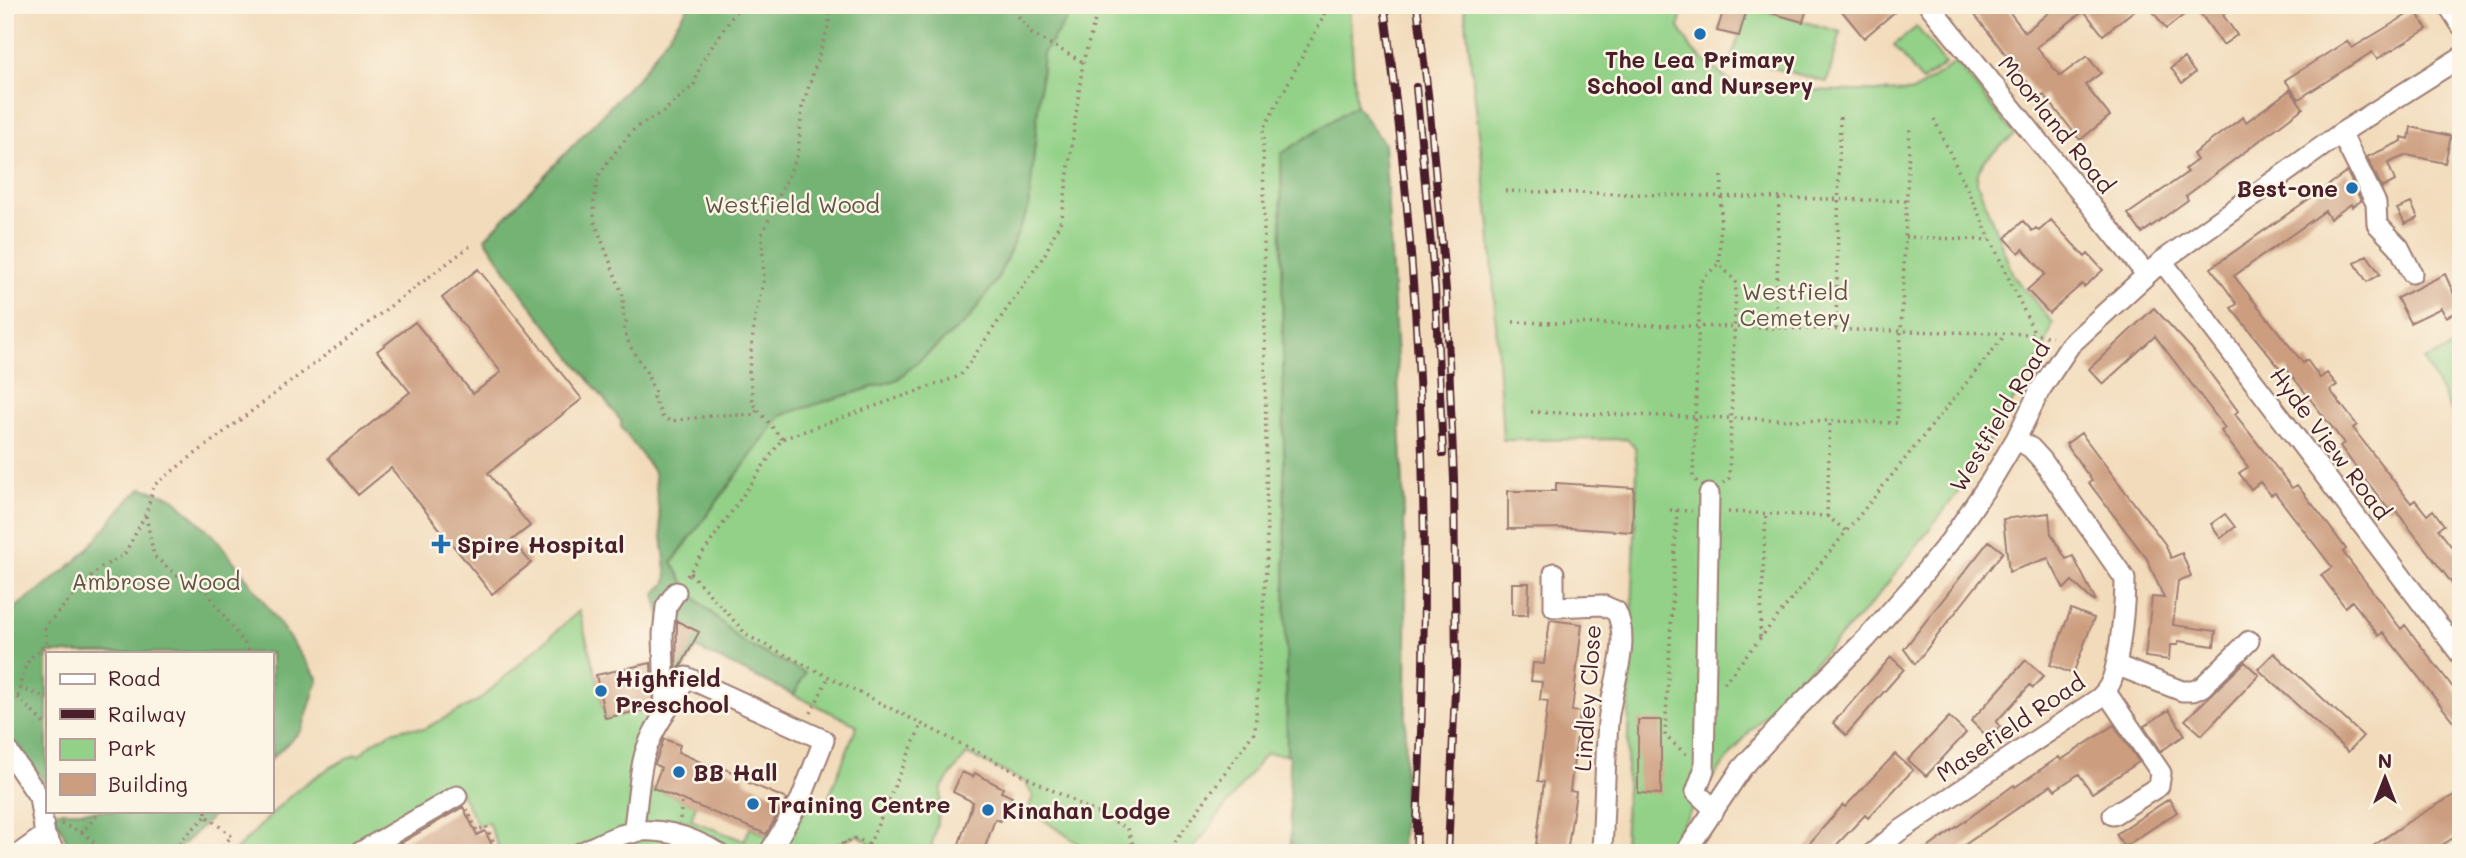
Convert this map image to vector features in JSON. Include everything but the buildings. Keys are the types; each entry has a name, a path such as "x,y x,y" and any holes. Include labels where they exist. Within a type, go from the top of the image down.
{"street":[{"name":"Moorland Road","path":"1929,5 2146,274"},
{"path":"2448,5 2461,25"},
{"name":"Westfield Road","path":"1685,853 1742,768 1867,638 1919,579 1964,520 2016,439 2040,390 2070,345 2162,261 2341,133 2458,65"},
{"path":"2341,133 2376,203 2377,224 2399,247 2412,273"},
{"name":"Hyde View Road","path":"2162,261 2461,655"},
{"name":"Masefield Road","path":"1873,853 1898,832 2106,692 2116,665 2125,584 2123,573 2042,460 2031,448 2016,439"},
{"path":"1708,503 1704,770 1696,792 1714,809"},
{"name":"Lindley Close","path":"1554,573 1554,607 1602,605 1616,611 1622,628 1608,719 1602,853"},
{"path":"665,711 657,634 666,607 676,592"},
{"path":"2116,665 2182,691 2193,691 2202,687 2249,641"},
{"path":"634,833 643,760 665,711 680,691 686,677 824,740 801,799 769,853"},
{"path":"2106,692 2161,773 2159,786 2113,815"},
{"path":"5,747 39,797 45,835 55,853"},
{"path":"359,853 457,796"},
{"path":"580,853 624,834 657,831 678,835 718,853"},
{"path":"20,853 45,835"}],"path":[{"path":"740,5 701,63 694,85 663,112 635,128 609,160 598,177 594,220 623,296 623,314 626,321 624,330 630,346 645,369 653,397 663,418 671,421 718,415 754,415 758,409"},
{"path":"782,439 753,403 749,369 754,317 764,280 762,234 798,154 802,108 829,24 830,5"},
{"path":"1010,5 1032,34 1083,62"},
{"path":"676,592 782,439 960,376 1044,256 1062,219 1083,62 1097,13 1102,5"},
{"path":"1167,853 1255,731 1267,554 1263,130 1324,16 1325,5"},
{"path":"1836,329 1840,113"},
{"path":"1934,119 2035,334"},
{"path":"1531,412 1897,423 1910,125"},
{"path":"1693,477 1700,282 1719,263 1722,176"},
{"path":"1506,191 1906,201"},
{"path":"1776,327 1779,198"},
{"path":"1905,237 1990,240"},
{"path":"18,697 26,665 32,655 46,646 48,639 44,630 100,568 124,555 146,514 154,485 470,246"},
{"path":"1719,263 1736,282 1729,478"},
{"path":"1513,322 2035,334 2048,335 2070,345"},
{"path":"1705,706 2006,333"},
{"path":"1827,516 1830,421"},
{"path":"1708,503 1766,514 1827,516 1846,531"},
{"path":"1677,510 1665,736 1704,770"},
{"path":"146,514 154,556 180,578 206,591 250,652"},
{"path":"1760,638 1766,514"},
{"path":"689,573 748,636 1127,828 1136,853"},
{"path":"804,731 828,676"},
{"path":"20,688 46,698"},
{"path":"5,700 18,697"},
{"path":"18,697 46,726"},
{"path":"869,845 922,723"},
{"path":"457,796 460,794 477,831 486,826 499,853"},
{"path":"100,812 82,832 107,853"},
{"path":"169,853 206,814 232,836 216,853"},
{"path":"822,853 856,838 869,845 872,853"},
{"path":"844,842 848,852"},
{"path":"911,847 913,853"}],"green space":[{"name":"Westfield Wood","path":"690,5 1077,5 1043,53 1029,207 997,280 968,320 896,380 781,415 672,562 689,592 742,642 805,673 794,695 696,648 681,675 668,669 667,641 655,594 666,583 667,577 654,472 621,427 621,421 523,295 485,238 639,76"},
{"path":"1077,5 1349,5 1356,105 1281,155 1287,755 1266,753 1190,853 1092,853 1028,809 1033,796 1025,782 967,754 942,787 930,853 878,853 858,835 818,853 776,853 808,803 824,809 857,725 794,695 804,673 742,642 689,592 672,563 781,415 896,380 968,320 997,280 1029,207 1043,53"},
{"name":"Westfield Cemetery","path":"1464,5 1683,5 1679,27 1693,51 1739,89 1913,92 1956,62 2015,135 1984,161 1977,182 2014,277 2053,323 2044,350 1959,491 1873,602 1750,731 1708,784 1664,853 1624,853 1637,470 1635,448 1627,439 1503,440 1490,226"},
{"path":"1743,5 1841,32 1827,82 1732,57 1745,16 1724,10"},
{"path":"1917,27 1945,64 1922,81 1894,45"},
{"path":"1356,105 1384,143 1395,320 1406,586 1405,764 1401,853 1291,853 1287,755 1281,154"},
{"path":"2461,344 2461,429 2424,360"},
{"name":"Ambrose Wood","path":"142,488 172,497 215,537 318,679 302,730 273,757 273,652 46,652 46,787 5,731 5,616 76,561"},
{"path":"579,611 605,718 663,707 640,746 632,753 636,756 630,827 566,853 501,853 488,822 478,826 459,789 349,853 232,853 287,799 324,771 356,754 358,756 374,742 392,732 407,728 424,729 479,700"},
{"path":"653,788 696,805 691,820 744,841 750,828 772,837 762,853 730,853 707,838 639,825"},
{"path":"53,812 217,812 174,853 72,853"},
{"path":"654,837 705,853 596,853 620,844"}],"railway":[{"path":"1384,5 1411,253 1421,419 1424,584 1416,853"},
{"path":"1417,5 1429,102 1446,290 1454,479 1456,667 1448,853"},
{"path":"1416,87 1435,289 1443,454"}],"place":[{"name":"The Lea Primary School and Nursery","path":"1700,34"},
{"name":"Best-one","path":"2352,188"},
{"name":"Spire Hospital","path":"441,544"},
{"name":"Highfield Preschool","path":"601,691"},
{"name":"BB Hall","path":"679,772"},
{"name":"Training Centre","path":"753,804"},
{"name":"Kinahan Lodge","path":"988,810"}]}
